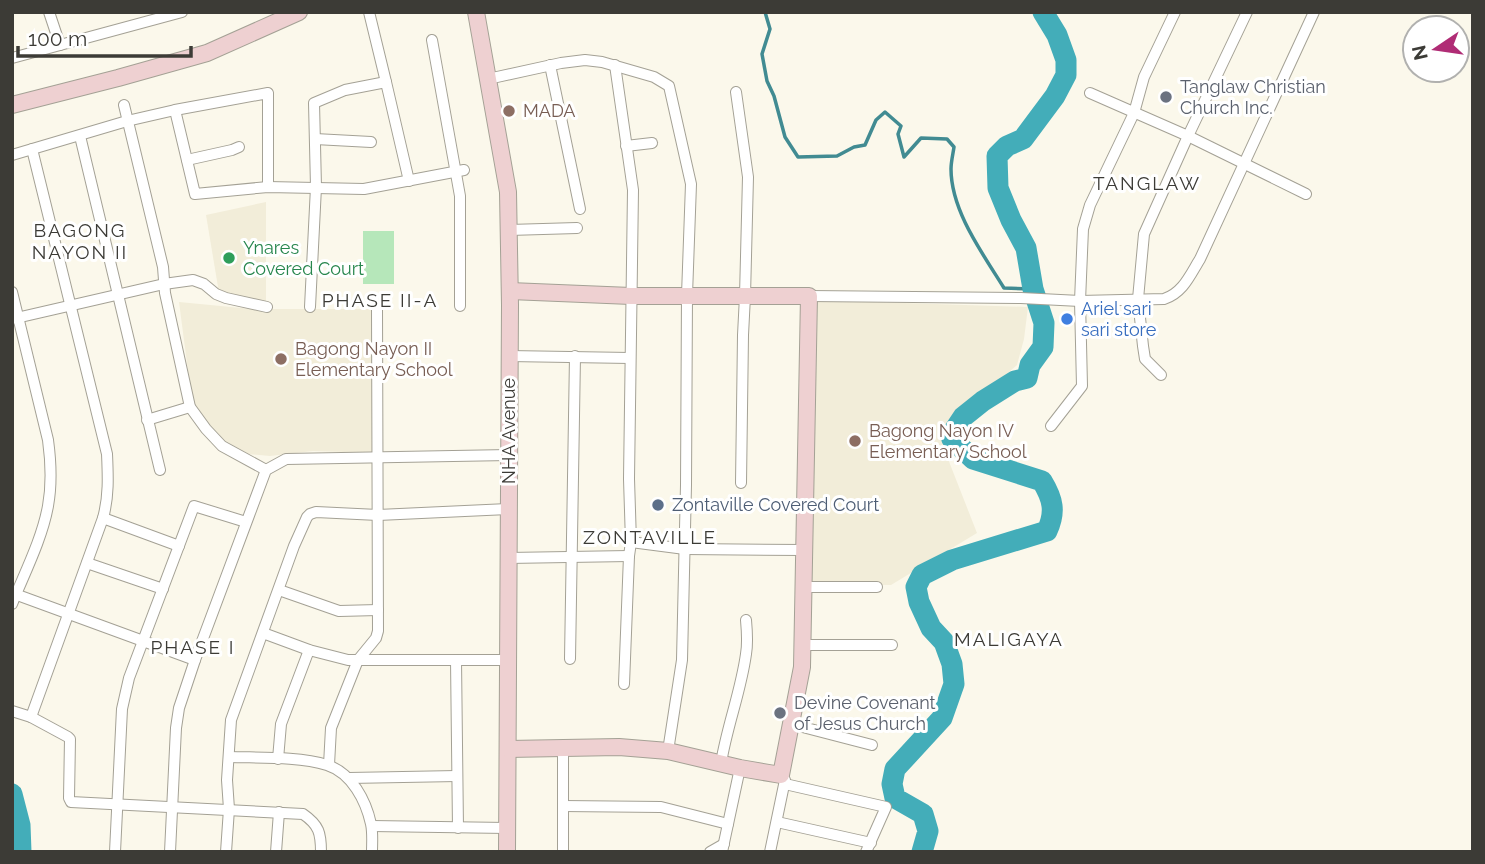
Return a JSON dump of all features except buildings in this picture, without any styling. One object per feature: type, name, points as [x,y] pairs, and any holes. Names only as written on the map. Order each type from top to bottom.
[{"type":"street","points":[[49,12],[60,45]]},
{"type":"street","points":[[12,58],[182,12]]},
{"type":"street","points":[[12,105],[207,53],[271,18],[299,12]]},
{"type":"street","points":[[369,12],[409,181]]},
{"type":"street","name":"NHA Avenue","points":[[476,12],[508,192],[510,291],[507,852]]},
{"type":"street","points":[[1051,426],[1082,386],[1080,301],[1083,229],[1090,205],[1134,113],[1144,77],[1175,12]]},
{"type":"street","points":[[1161,375],[1145,359],[1138,299],[1144,234],[1247,12]]},
{"type":"street","points":[[510,291],[631,296],[1021,298],[1080,301],[1164,299],[1180,292],[1200,259],[1314,12]]},
{"type":"street","points":[[432,40],[460,171],[460,306]]},
{"type":"street","points":[[488,79],[585,60],[615,65],[654,77],[669,86],[691,184],[682,660],[668,751]]},
{"type":"street","points":[[550,65],[580,209]]},
{"type":"street","points":[[615,65],[633,190],[629,479],[631,542],[624,684]]},
{"type":"street","points":[[310,307],[316,187],[314,103],[345,90],[386,82]]},
{"type":"street","points":[[736,92],[748,177],[741,483]]},
{"type":"street","points":[[12,155],[127,121],[268,93],[268,187]]},
{"type":"street","points":[[1090,93],[1188,136],[1306,194]]},
{"type":"street","points":[[124,105],[163,267],[164,284],[190,407],[222,446],[266,470]]},
{"type":"street","points":[[175,110],[195,194],[268,187],[364,189],[460,171]]},
{"type":"street","points":[[80,136],[160,470]]},
{"type":"street","points":[[315,139],[371,142]]},
{"type":"street","points":[[626,146],[652,143]]},
{"type":"street","points":[[187,160],[239,146]]},
{"type":"street","points":[[32,149],[107,454],[107,502],[103,518],[32,717]]},
{"type":"street","points":[[509,230],[577,228]]},
{"type":"street","points":[[15,318],[164,284],[193,280],[226,298],[267,307]]},
{"type":"street","points":[[12,292],[15,318],[48,440],[51,473],[48,507],[38,539],[13,597],[69,614],[194,660]]},
{"type":"street","points":[[770,852],[802,667],[808,296]]},
{"type":"street","points":[[329,765],[331,728],[358,660],[379,631],[377,307]]},
{"type":"street","points":[[509,356],[630,358]]},
{"type":"street","points":[[570,659],[575,356]]},
{"type":"street","points":[[147,420],[190,407]]},
{"type":"street","points":[[170,852],[179,708],[194,660],[266,470],[286,459],[509,455]]},
{"type":"street","points":[[115,852],[122,709],[129,678],[194,506],[246,522]]},
{"type":"street","points":[[226,852],[229,809],[227,780],[232,720],[294,545],[310,514],[320,512],[378,515],[508,509]]},
{"type":"street","points":[[103,518],[179,546]]},
{"type":"street","points":[[631,542],[685,549],[804,550]]},
{"type":"street","points":[[508,558],[629,556]]},
{"type":"street","points":[[87,564],[163,589]]},
{"type":"street","points":[[803,587],[877,587]]},
{"type":"street","points":[[279,590],[339,611],[378,610]]},
{"type":"street","points":[[721,763],[747,651],[746,620]]},
{"type":"street","points":[[263,633],[309,650],[348,660],[507,660]]},
{"type":"street","points":[[802,645],[892,645]]},
{"type":"street","points":[[278,759],[281,724],[309,650]]},
{"type":"street","points":[[456,660],[458,828]]},
{"type":"street","points":[[12,711],[32,717],[70,739],[71,802],[303,814],[315,822],[321,840],[321,852]]},
{"type":"street","points":[[791,724],[872,745]]},
{"type":"street","points":[[508,749],[619,747],[668,751],[886,807],[868,848],[777,822]]},
{"type":"street","points":[[563,748],[563,852]]},
{"type":"street","points":[[229,757],[329,765],[349,778],[363,800],[372,826],[372,852]]},
{"type":"street","points":[[710,852],[723,848],[740,768]]},
{"type":"street","points":[[349,778],[457,776]]},
{"type":"street","points":[[563,806],[661,807],[728,824]]},
{"type":"street","points":[[276,852],[279,812]]},
{"type":"street","points":[[372,826],[507,828]]},
{"type":"shaded area","points":[[266,202],[266,305],[219,293],[206,215]]},
{"type":"shaded area","points":[[813,300],[1028,307],[1017,365],[951,425],[948,459],[977,533],[891,585],[810,584]]},
{"type":"shaded area","name":"Bagong Nayon II Elementary School","points":[[179,302],[252,309],[375,309],[375,453],[313,451],[270,456],[236,453],[193,409]]},
{"type":"green space","name":"Ynares Covered Court","points":[[363,231],[394,231],[394,284],[363,284]]},
{"type":"waterway","points":[[765,12],[770,29],[762,54],[767,81],[785,137],[798,157],[837,156],[854,147],[865,145],[876,120],[885,112],[901,126],[898,134],[904,157],[921,138],[947,139],[954,147],[951,169],[956,201],[978,246],[1004,288],[1033,289]]},
{"type":"waterway","points":[[922,852],[928,831],[923,814],[895,798],[892,784],[895,769],[942,718],[954,684],[952,664],[944,642],[931,628],[919,602],[916,587],[922,575],[952,560],[1047,531],[1052,518],[1051,500],[1042,481],[973,459],[952,439],[963,417],[1015,381],[1027,378],[1030,365],[1043,347],[1044,323],[1033,289],[1026,248],[998,188],[997,156],[1007,146],[1023,139],[1055,96],[1066,75],[1066,60],[1057,35],[1043,12]]},
{"type":"waterway","points":[[12,794],[20,825],[21,852]]},
{"type":"place","name":"Tanglaw Christian Church Inc.","points":[[1166,97]]},
{"type":"place","name":"MADA","points":[[509,111]]},
{"type":"place","name":"Ynares Covered Court","points":[[229,258]]},
{"type":"place","name":"Ariel sari sari store","points":[[1067,319]]},
{"type":"place","name":"Bagong Nayon II Elementary School","points":[[281,359]]},
{"type":"place","name":"Bagong Nayon IV Elementary School","points":[[855,441]]},
{"type":"place","name":"Zontaville Covered Court","points":[[658,505]]},
{"type":"place","name":"Devine Covenant of Jesus Church","points":[[780,713]]},
{"type":"district","name":"TANGLAW","points":[[1147,183]]},
{"type":"district","name":"BAGONG NAYON II","points":[[80,241]]},
{"type":"district","name":"PHASE II-A","points":[[380,300]]},
{"type":"district","name":"ZONTAVILLE","points":[[650,537]]},
{"type":"district","name":"MALIGAYA","points":[[1009,639]]},
{"type":"district","name":"PHASE I","points":[[193,647]]}]
